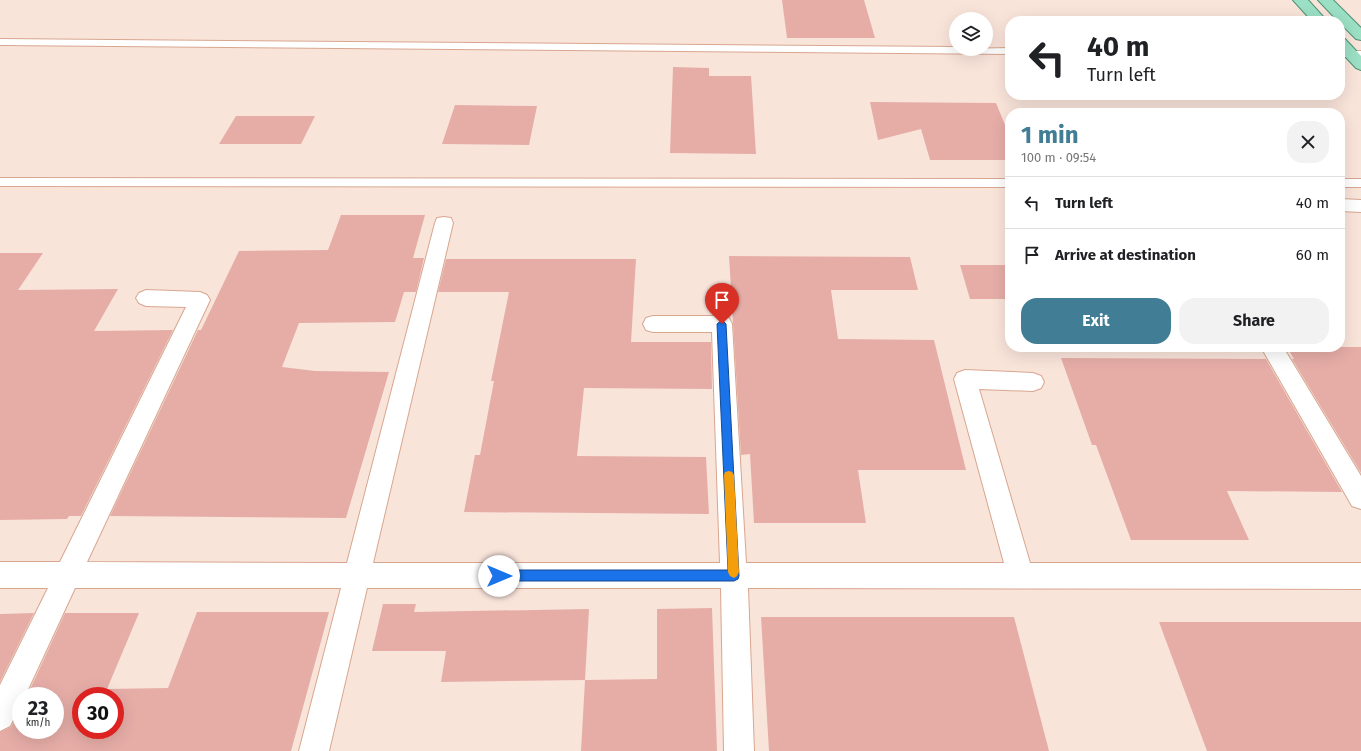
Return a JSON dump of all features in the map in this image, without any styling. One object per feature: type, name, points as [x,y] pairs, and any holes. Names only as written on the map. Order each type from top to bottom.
[{"type":"main road","points":[[1300,0],[1315,16]]},
{"type":"main road","points":[[1325,0],[1341,16]]},
{"type":"main road","points":[[1345,20],[1361,36]]},
{"type":"main road","points":[[1345,48],[1353,57]]},
{"type":"street","points":[[1345,205],[1361,206]]},
{"type":"street","points":[[314,751],[444,223]]},
{"type":"street","points":[[0,716],[200,300],[146,298]]},
{"type":"street","points":[[653,324],[722,324],[734,576],[739,751]]},
{"type":"street","points":[[1275,352],[1361,498]]},
{"type":"street","points":[[1020,575],[965,379],[1033,382]]},
{"type":"street","points":[[0,575],[1361,576]]},
{"type":"lane","points":[[0,42],[1005,51]]},
{"type":"lane","points":[[0,182],[1005,183]]},
{"type":"lane","points":[[1345,183],[1361,183]]},
{"type":"building","points":[[782,0],[864,0],[875,38],[787,38]]},
{"type":"building","points":[[673,67],[709,68],[709,76],[751,76],[756,154],[670,153]]},
{"type":"building","points":[[870,102],[996,103],[1005,125],[1005,160],[930,160],[921,129],[878,140]]},
{"type":"building","points":[[455,105],[537,106],[529,145],[442,144]]},
{"type":"building","points":[[236,116],[315,116],[301,144],[219,144]]},
{"type":"building","points":[[341,215],[425,215],[413,258],[424,258],[416,292],[404,292],[395,322],[299,323],[282,367],[315,371],[389,372],[346,518],[110,516],[198,330],[201,330],[239,251],[328,250]]},
{"type":"building","points":[[0,253],[43,253],[18,290],[118,289],[94,331],[173,330],[81,516],[69,516],[67,519],[0,520]]},
{"type":"building","points":[[729,256],[910,257],[918,290],[831,290],[838,339],[934,340],[966,470],[858,470],[866,523],[754,523],[750,454],[741,455]]},
{"type":"building","points":[[446,259],[636,259],[631,342],[711,342],[712,389],[584,388],[577,456],[706,457],[709,514],[464,512],[475,455],[480,455],[494,381],[491,381],[509,292],[438,292]]},
{"type":"building","points":[[960,265],[1005,265],[1005,299],[970,299]]},
{"type":"building","points":[[1345,347],[1361,347],[1361,473],[1292,359],[1294,359],[1290,352],[1345,352]]},
{"type":"building","points":[[1061,358],[1266,359],[1342,492],[1227,491],[1249,540],[1131,540],[1096,445],[1092,445]]},
{"type":"building","points":[[383,604],[416,604],[414,612],[589,609],[585,680],[441,682],[446,651],[372,651]]},
{"type":"building","points":[[712,608],[717,751],[581,751],[585,680],[657,679],[657,609]]},
{"type":"building","points":[[197,612],[329,612],[291,751],[0,751],[0,732],[11,727],[12,725],[12,739],[64,739],[64,687],[31,687],[65,613],[139,613],[108,687],[72,687],[72,739],[124,739],[124,689],[168,688]]},
{"type":"building","points":[[34,613],[0,682],[0,614]]},
{"type":"building","points":[[761,617],[1014,617],[1049,751],[769,751]]},
{"type":"building","points":[[1159,622],[1361,622],[1361,751],[1207,751]]},
{"type":"slow traffic","points":[[729,475],[734,572]]},
{"type":"route","points":[[499,576],[734,576],[722,324]]}]
